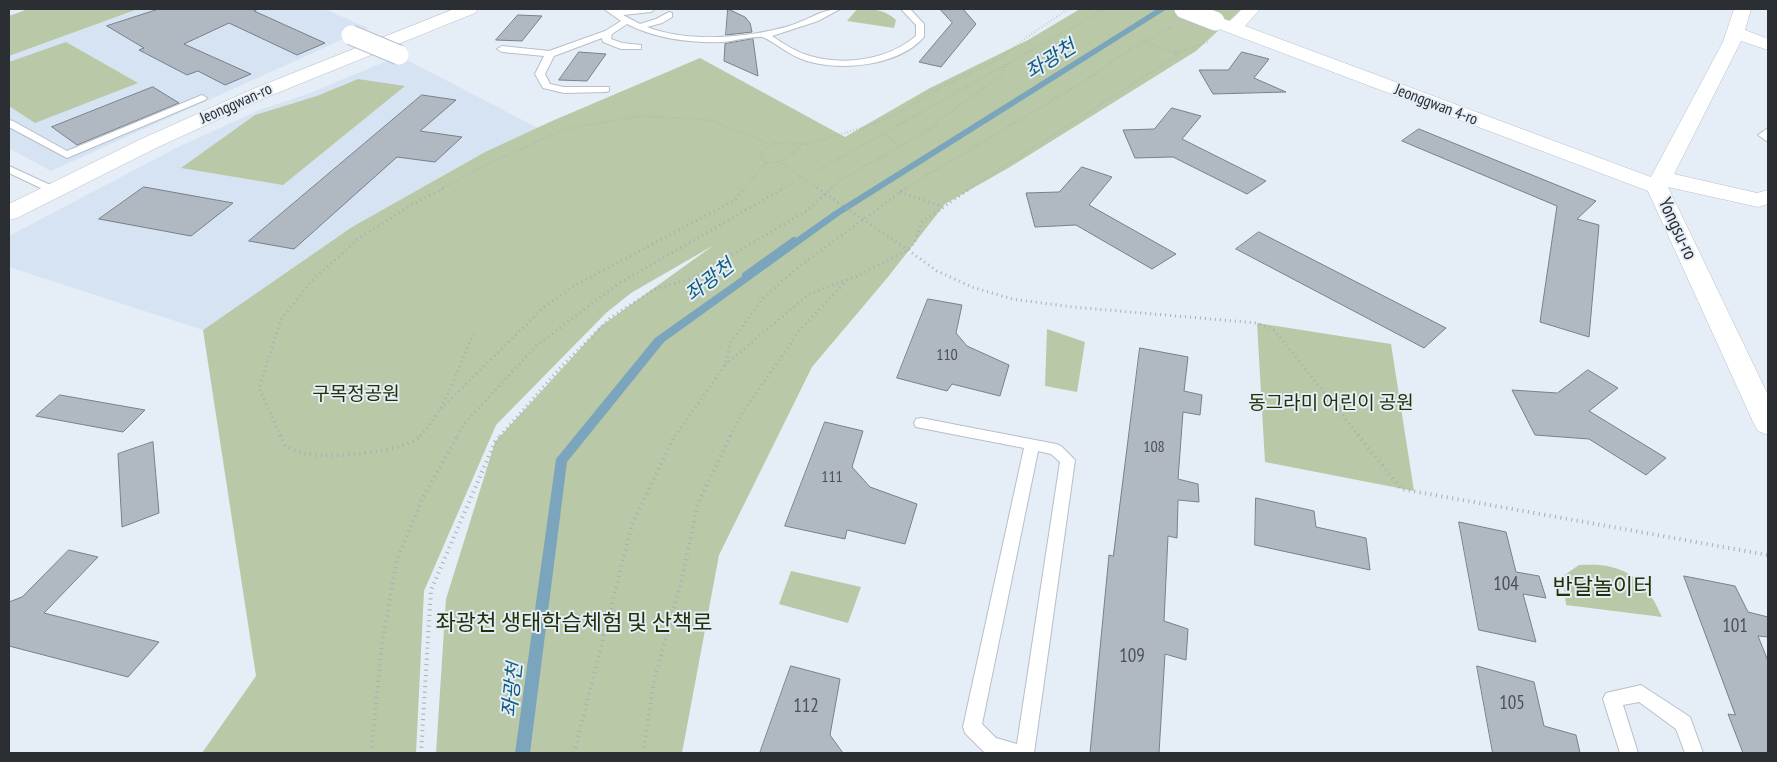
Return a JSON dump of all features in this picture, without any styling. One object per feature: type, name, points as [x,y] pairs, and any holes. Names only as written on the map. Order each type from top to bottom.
[{"type":"street","name":"Jeonggwan-ro","points":[[9,213],[53,190],[232,105],[366,49],[470,9]]},
{"type":"street","points":[[1224,25],[1251,9]]},
{"type":"street","name":"Yongsu-ro","points":[[1743,9],[1732,42],[1660,183],[1768,424]]},
{"type":"street","name":"Jeonggwan 4-ro","points":[[1182,17],[1224,25],[1660,183],[1765,201]]},
{"type":"street","points":[[1735,32],[1768,45]]},
{"type":"street","points":[[351,35],[400,55]]},
{"type":"lane","points":[[611,10],[626,12],[651,9]]},
{"type":"lane","points":[[611,10],[651,32],[701,40],[766,35],[817,20],[836,9]]},
{"type":"lane","points":[[766,35],[778,44],[806,58],[833,62],[877,60],[904,50],[920,38],[920,24],[905,9]]},
{"type":"lane","points":[[641,26],[659,21],[668,15]]},
{"type":"lane","points":[[502,49],[550,54],[608,34],[628,20]]},
{"type":"lane","points":[[608,34],[606,40],[621,46],[638,47]]},
{"type":"lane","points":[[550,54],[540,74],[546,86],[564,90],[606,88]]},
{"type":"lane","points":[[9,123],[67,155],[202,98]]},
{"type":"lane","points":[[1768,131],[1762,135],[1768,139]]},
{"type":"lane","points":[[9,169],[53,190]]},
{"type":"lane","points":[[921,423],[1056,450],[1068,460],[1025,753]]},
{"type":"lane","points":[[1015,753],[990,746],[972,727],[1032,444]]},
{"type":"lane","points":[[1629,753],[1612,699],[1641,694],[1683,723],[1694,753]]},
{"type":"path","points":[[766,163],[761,158],[763,148],[769,144],[790,142],[801,146],[833,138],[874,124],[1004,56],[1024,39],[1068,9]]},
{"type":"path","points":[[814,173],[1105,9]]},
{"type":"path","points":[[725,365],[731,342],[763,298],[800,266],[899,192],[1080,84],[1182,17]]},
{"type":"path","points":[[1144,42],[1176,53],[1207,43],[1224,25]]},
{"type":"path","points":[[574,753],[632,524],[677,432],[725,365],[809,294],[847,279],[908,250],[915,242],[922,222],[942,206],[1176,56],[1176,53]]},
{"type":"path","points":[[421,753],[430,590],[495,442],[560,368],[610,318],[653,290],[693,278],[808,210],[839,182],[937,125],[936,122],[1002,75],[1006,64]]},
{"type":"path","points":[[474,334],[431,425],[419,438],[394,448],[356,455],[307,454],[285,446],[260,388],[281,319],[310,283],[358,239],[411,205],[488,164],[565,129],[641,116],[710,120],[769,144]]},
{"type":"path","points":[[883,134],[900,145]]},
{"type":"path","points":[[439,411],[543,308],[574,286],[732,201],[741,194],[752,175],[766,163],[788,160],[794,156],[801,146]]},
{"type":"path","points":[[780,162],[937,270],[972,288],[1012,299],[1074,307],[1257,323],[1274,330],[1401,488],[1768,555]]},
{"type":"path","points":[[371,753],[382,643],[397,560],[423,496],[464,424],[536,346],[618,284],[794,182]]},
{"type":"path","points":[[899,192],[942,206]]},
{"type":"path","points":[[643,753],[654,681],[682,578],[698,503],[741,415],[799,331],[847,279]]},
{"type":"shaded area","points":[[138,9],[324,9],[368,28],[51,171],[9,148],[9,56]]},
{"type":"shaded area","points":[[399,56],[538,128],[485,152],[352,227],[203,330],[9,267],[9,236],[180,146],[262,109],[305,95]]},
{"type":"green space","points":[[28,9],[138,9],[9,56],[9,16]]},
{"type":"green space","points":[[857,9],[873,10],[887,14],[896,20],[894,28],[847,21]]},
{"type":"green space","points":[[1080,9],[1242,9],[1196,51],[1010,167],[945,204],[888,277],[812,367],[719,555],[682,753],[436,753],[446,599],[495,442],[601,326],[714,245],[631,293],[606,313],[496,425],[424,591],[416,753],[202,753],[256,676],[203,330],[352,227],[485,152],[552,121],[700,58],[845,137],[930,88],[1028,40]]},
{"type":"green space","points":[[66,42],[138,83],[35,123],[9,106],[9,62]]},
{"type":"green space","points":[[358,79],[405,86],[283,185],[181,168],[255,115],[317,96]]},
{"type":"green space","name":"동그라미 어린이 공원","points":[[1257,323],[1391,344],[1414,491],[1265,462]]},
{"type":"green space","points":[[1047,329],[1085,342],[1077,392],[1045,386]]},
{"type":"green space","name":"반달놀이터","points":[[1579,565],[1607,566],[1629,574],[1649,593],[1662,617],[1566,605],[1563,576]]},
{"type":"green space","points":[[791,571],[861,587],[848,623],[779,604]]},
{"type":"water","name":"좌광천","points":[[1157,9],[1167,9],[840,215],[664,342],[567,462],[530,753],[515,753],[556,459],[655,338],[833,212]]},
{"type":"building","points":[[159,9],[258,9],[254,11],[325,43],[297,55],[229,23],[184,44],[251,74],[225,85],[198,71],[187,75],[139,50],[144,48],[107,26]]},
{"type":"building","points":[[728,9],[745,17],[750,23],[752,32],[726,35]]},
{"type":"building","points":[[940,9],[963,9],[976,24],[941,67],[919,62],[952,23]]},
{"type":"building","points":[[518,15],[542,16],[522,41],[496,40]]},
{"type":"building","points":[[753,39],[758,76],[724,61],[725,44]]},
{"type":"building","points":[[579,52],[606,54],[587,81],[559,80]]},
{"type":"building","points":[[1242,52],[1269,59],[1254,78],[1286,92],[1213,94],[1199,70],[1228,70]]},
{"type":"building","points":[[153,87],[179,103],[77,145],[52,127]]},
{"type":"building","points":[[422,95],[456,100],[420,131],[462,137],[435,162],[397,157],[294,249],[249,241]]},
{"type":"building","points":[[1172,108],[1201,116],[1182,139],[1266,181],[1247,194],[1173,157],[1135,158],[1123,130],[1154,129]]},
{"type":"building","points":[[1419,129],[1596,201],[1577,219],[1599,225],[1589,337],[1540,322],[1557,206],[1402,141]]},
{"type":"building","points":[[1082,167],[1112,177],[1089,205],[1176,254],[1152,269],[1076,225],[1035,227],[1026,193],[1059,192]]},
{"type":"building","points":[[144,187],[233,203],[191,236],[99,219]]},
{"type":"building","points":[[1259,232],[1446,328],[1424,348],[1236,249]]},
{"type":"building","points":[[928,299],[962,305],[956,333],[967,346],[1009,365],[1000,396],[952,384],[947,391],[897,378]]},
{"type":"building","points":[[1140,348],[1188,357],[1184,391],[1202,395],[1200,415],[1183,412],[1178,479],[1198,484],[1199,502],[1178,500],[1177,538],[1168,536],[1164,621],[1188,629],[1186,660],[1165,654],[1159,753],[1090,753],[1109,555],[1113,556]]},
{"type":"building","points":[[1588,370],[1618,388],[1589,411],[1666,458],[1646,475],[1589,439],[1535,435],[1512,390],[1557,393]]},
{"type":"building","points":[[60,395],[145,410],[123,432],[36,416]]},
{"type":"building","points":[[825,422],[863,431],[852,467],[870,487],[917,504],[905,544],[847,530],[845,539],[785,526]]},
{"type":"building","points":[[153,442],[159,513],[122,527],[118,454]]},
{"type":"building","points":[[1256,498],[1314,511],[1316,527],[1366,538],[1370,570],[1255,545]]},
{"type":"building","points":[[1459,522],[1506,532],[1516,572],[1539,576],[1546,598],[1523,594],[1536,642],[1479,630]]},
{"type":"building","points":[[69,550],[98,557],[44,613],[159,642],[128,677],[9,646],[9,602],[22,597]]},
{"type":"building","points":[[1684,576],[1735,586],[1748,612],[1768,617],[1768,637],[1758,636],[1768,661],[1768,753],[1743,753],[1728,714],[1735,715]]},
{"type":"building","points":[[791,666],[840,679],[830,735],[843,753],[760,753]]},
{"type":"building","points":[[1477,666],[1534,682],[1544,726],[1576,735],[1580,753],[1493,753]]},
{"type":"waterway","name":"좌광천","points":[[745,275],[794,240]]},
{"type":"park label","name":"구목정공원","points":[[356,395]]},
{"type":"park label","name":"좌광천 생태학습체험 및 산책로","points":[[574,624]]}]
